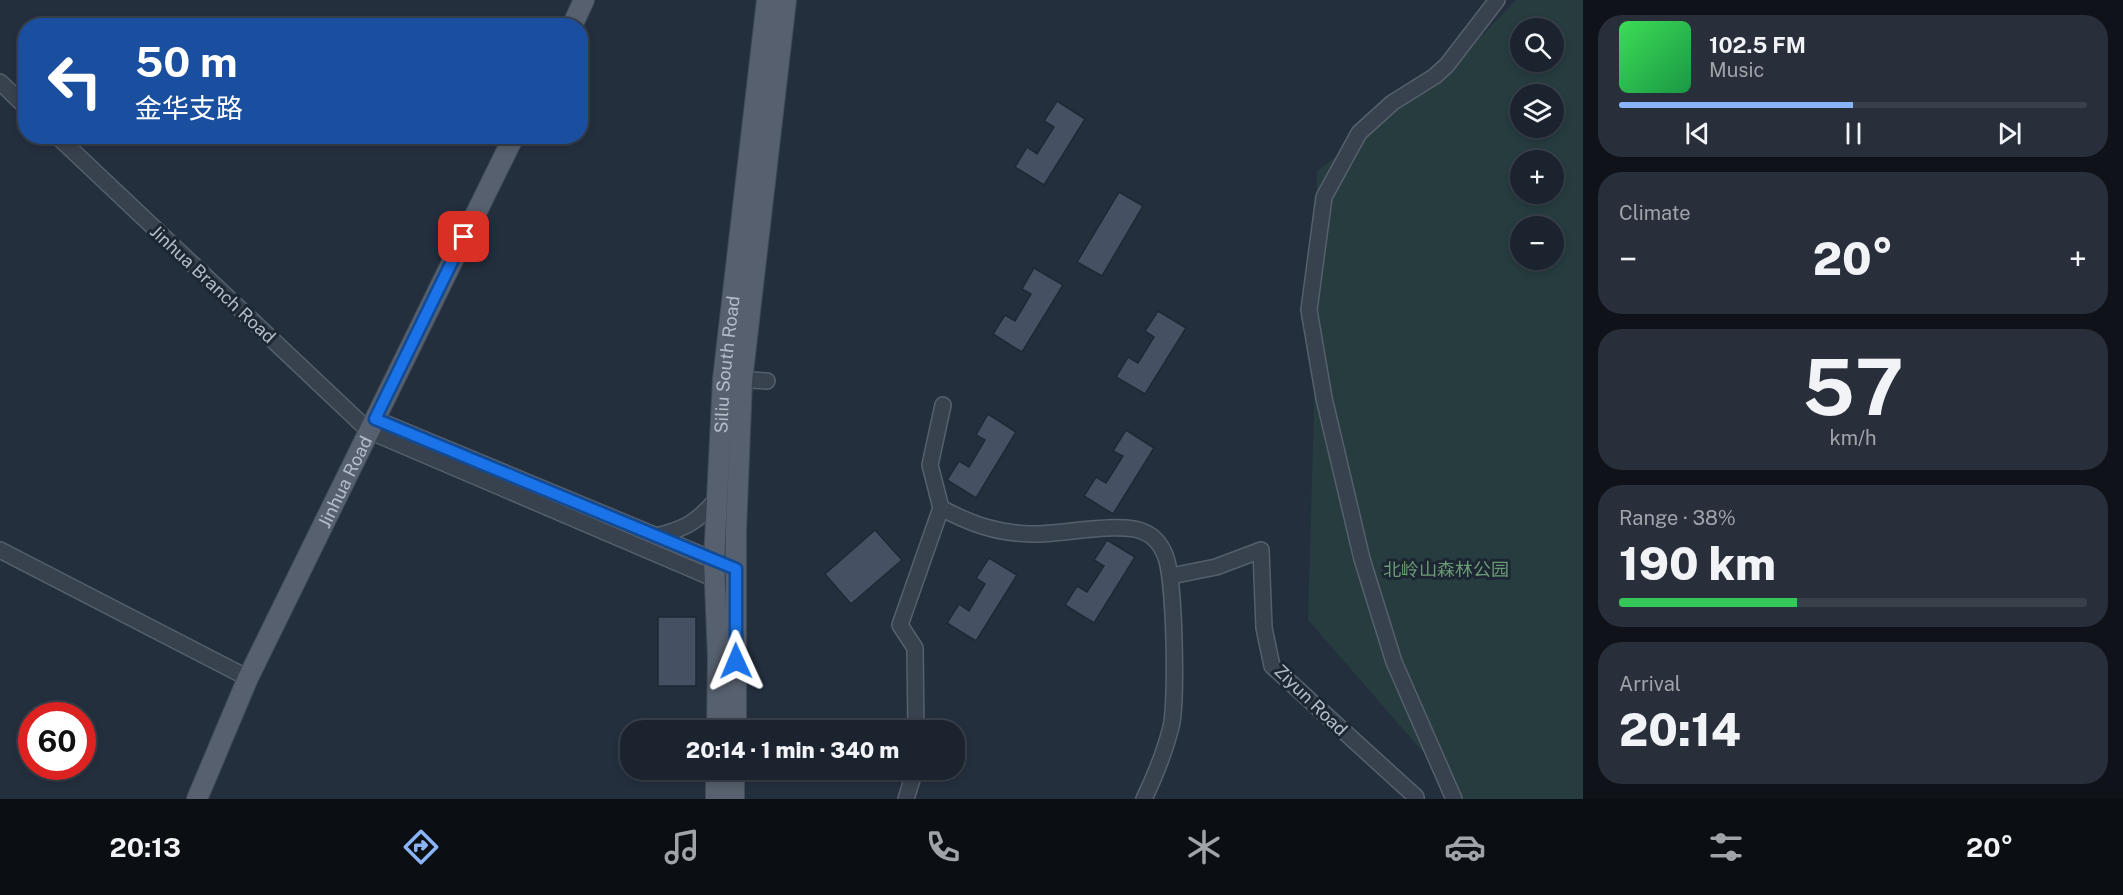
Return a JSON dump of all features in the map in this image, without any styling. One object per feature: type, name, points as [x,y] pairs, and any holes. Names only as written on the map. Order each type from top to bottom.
[{"type":"main road","points":[[576,18],[584,0]]},
{"type":"main road","name":"Siliu South Road","points":[[735,720],[737,475],[732,380],[767,0]]},
{"type":"main road","name":"Siliu South Road","points":[[717,720],[718,657],[714,570],[716,500],[786,0]]},
{"type":"main road","name":"Jinhua Road","points":[[196,799],[248,678],[510,144]]},
{"type":"main road","points":[[716,780],[716,799]]},
{"type":"main road","points":[[734,780],[734,799]]},
{"type":"street","points":[[1454,799],[1394,662],[1362,559],[1324,398],[1309,310],[1324,197],[1359,133],[1392,103],[1435,76],[1448,65],[1497,0]]},
{"type":"street","points":[[0,82],[18,99]]},
{"type":"street","name":"Jinhua Branch Road","points":[[66,144],[372,425]]},
{"type":"street","points":[[732,380],[767,381]]},
{"type":"street","points":[[916,720],[915,648],[900,625],[941,508],[930,465],[943,405]]},
{"type":"street","points":[[372,425],[656,536],[714,570]]},
{"type":"street","points":[[372,425],[736,578]]},
{"type":"street","points":[[656,536],[687,527],[704,514],[716,500]]},
{"type":"street","points":[[941,508],[969,523],[1003,532],[1032,534],[1128,527],[1144,531],[1156,540],[1165,555],[1171,576],[1174,688],[1172,725],[1154,778],[1144,799]]},
{"type":"street","points":[[0,550],[248,678]]},
{"type":"street","name":"Ziyun Road","points":[[1171,576],[1216,567],[1261,550],[1264,628],[1272,666],[1416,799]]},
{"type":"street","points":[[906,799],[912,780]]},
{"type":"green space","name":"北岭山森林公园","points":[[1516,0],[1583,0],[1583,799],[1464,799],[1308,620],[1317,171],[1446,73]]},
{"type":"building","points":[[1057,101],[1085,119],[1044,185],[1015,167],[1027,147],[1037,154],[1054,127],[1044,121]]},
{"type":"building","points":[[1119,192],[1143,206],[1102,276],[1077,262]]},
{"type":"building","points":[[1034,268],[1063,285],[1022,352],[993,334],[1005,315],[1015,321],[1031,294],[1022,289]]},
{"type":"building","points":[[1158,311],[1186,328],[1145,394],[1116,377],[1128,357],[1138,363],[1154,337],[1145,331]]},
{"type":"building","points":[[988,414],[1016,432],[976,498],[947,480],[959,461],[969,467],[985,440],[976,435]]},
{"type":"building","points":[[1126,430],[1154,448],[1113,514],[1084,496],[1096,477],[1106,483],[1123,456],[1113,451]]},
{"type":"building","points":[[875,530],[902,560],[851,604],[825,574]]},
{"type":"building","points":[[1107,540],[1135,557],[1094,623],[1065,605],[1077,586],[1087,592],[1104,566],[1094,560]]},
{"type":"building","points":[[989,558],[1017,575],[976,641],[947,623],[959,604],[969,611],[985,584],[976,578]]},
{"type":"building","points":[[658,617],[696,617],[696,686],[658,686]]},
{"type":"route","points":[[464,237],[375,419],[736,569],[736,661]]}]
